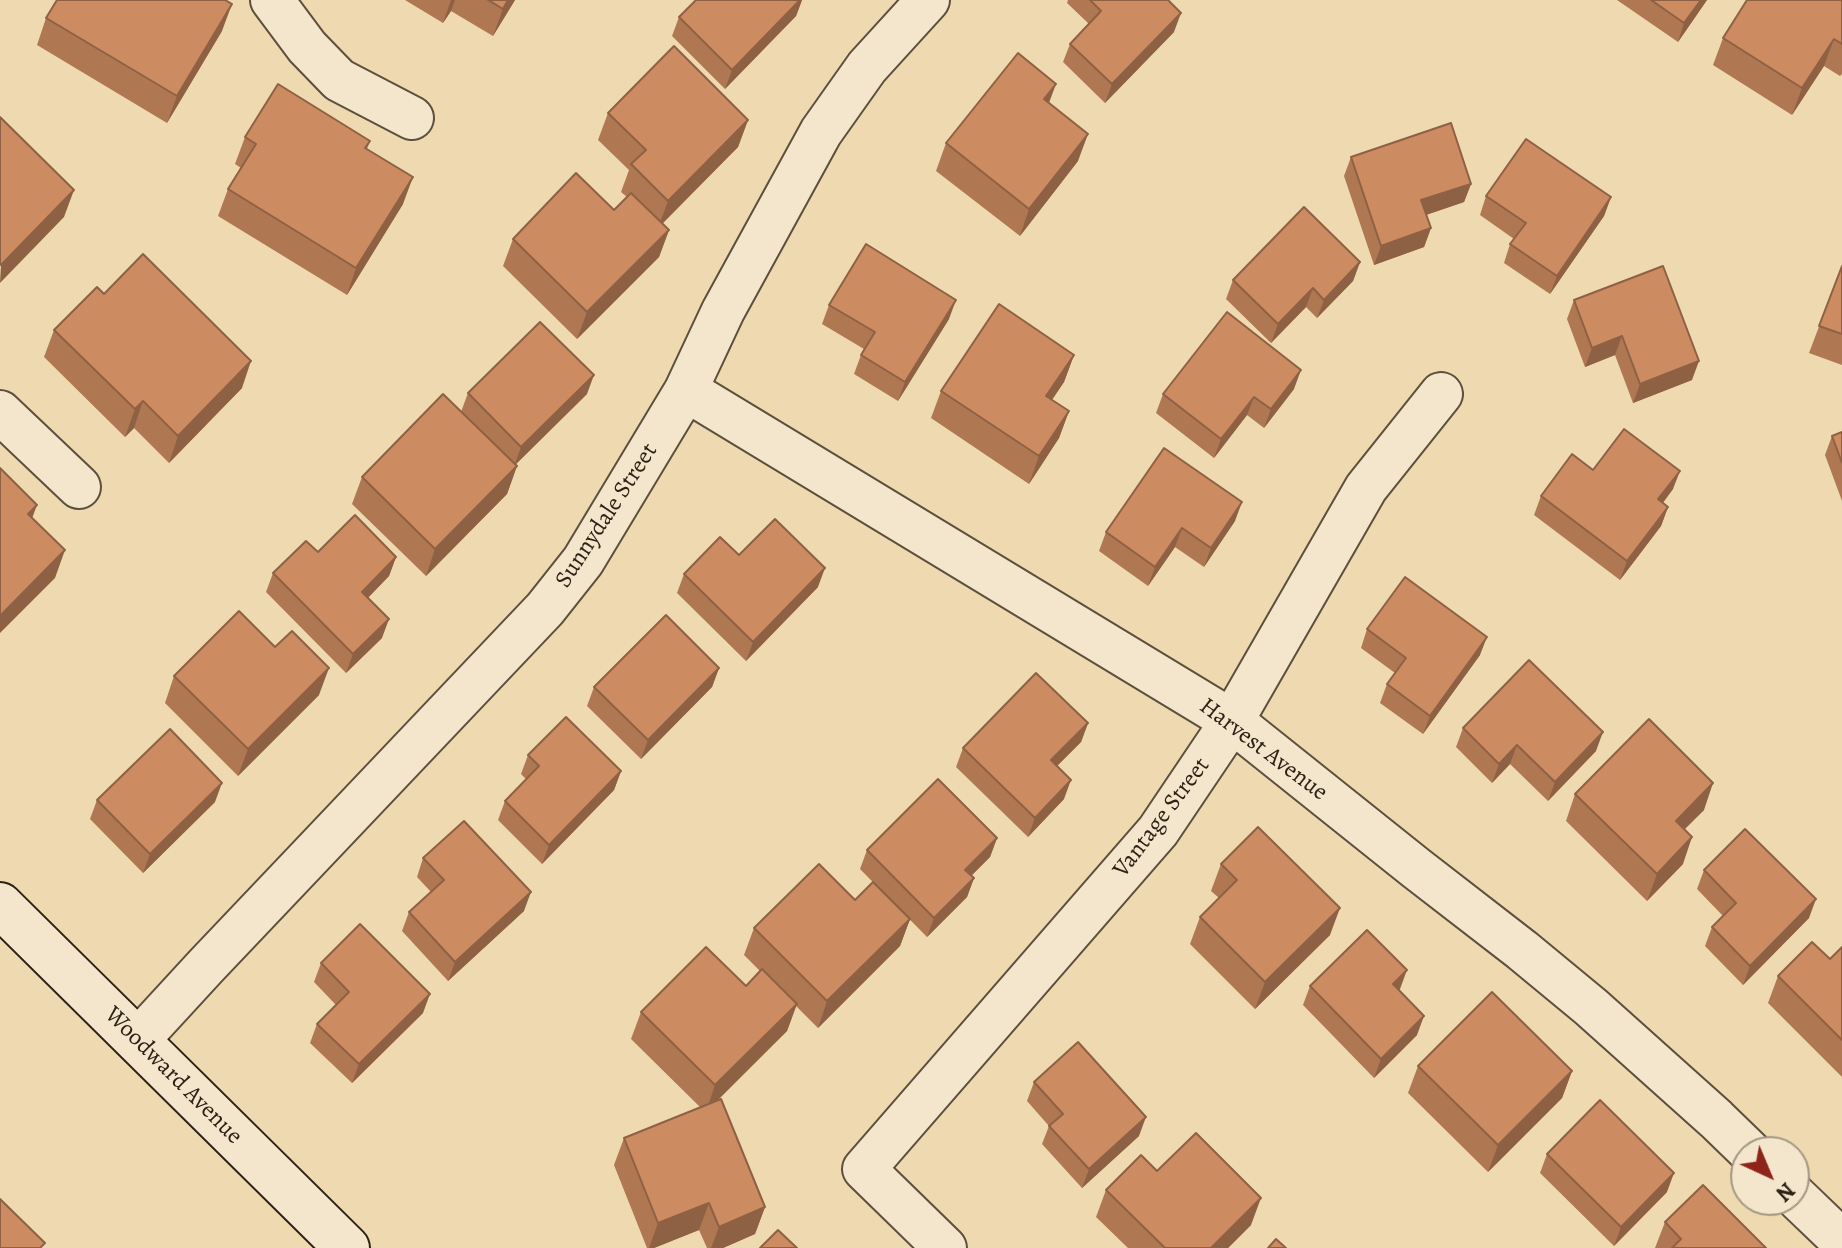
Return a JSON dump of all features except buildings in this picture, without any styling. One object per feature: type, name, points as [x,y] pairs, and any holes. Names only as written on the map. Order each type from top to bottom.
[{"type":"main road","name":"Woodward Avenue","points":[[0,905],[347,1248]]},
{"type":"street","points":[[272,0],[307,47],[339,80],[412,118]]},
{"type":"street","name":"Sunnydale Street","points":[[137,1041],[545,609],[583,561],[686,390],[723,311],[821,132],[867,67],[928,0]]},
{"type":"street","name":"Harvest Avenue","points":[[686,390],[1232,721],[1556,979],[1734,1136]]},
{"type":"street","name":"Vantage Street","points":[[945,1248],[864,1169],[1158,831],[1232,721],[1366,488],[1441,394]]},
{"type":"street","points":[[0,412],[79,487]]},
{"type":"street","points":[[1810,1210],[1842,1241]]}]
